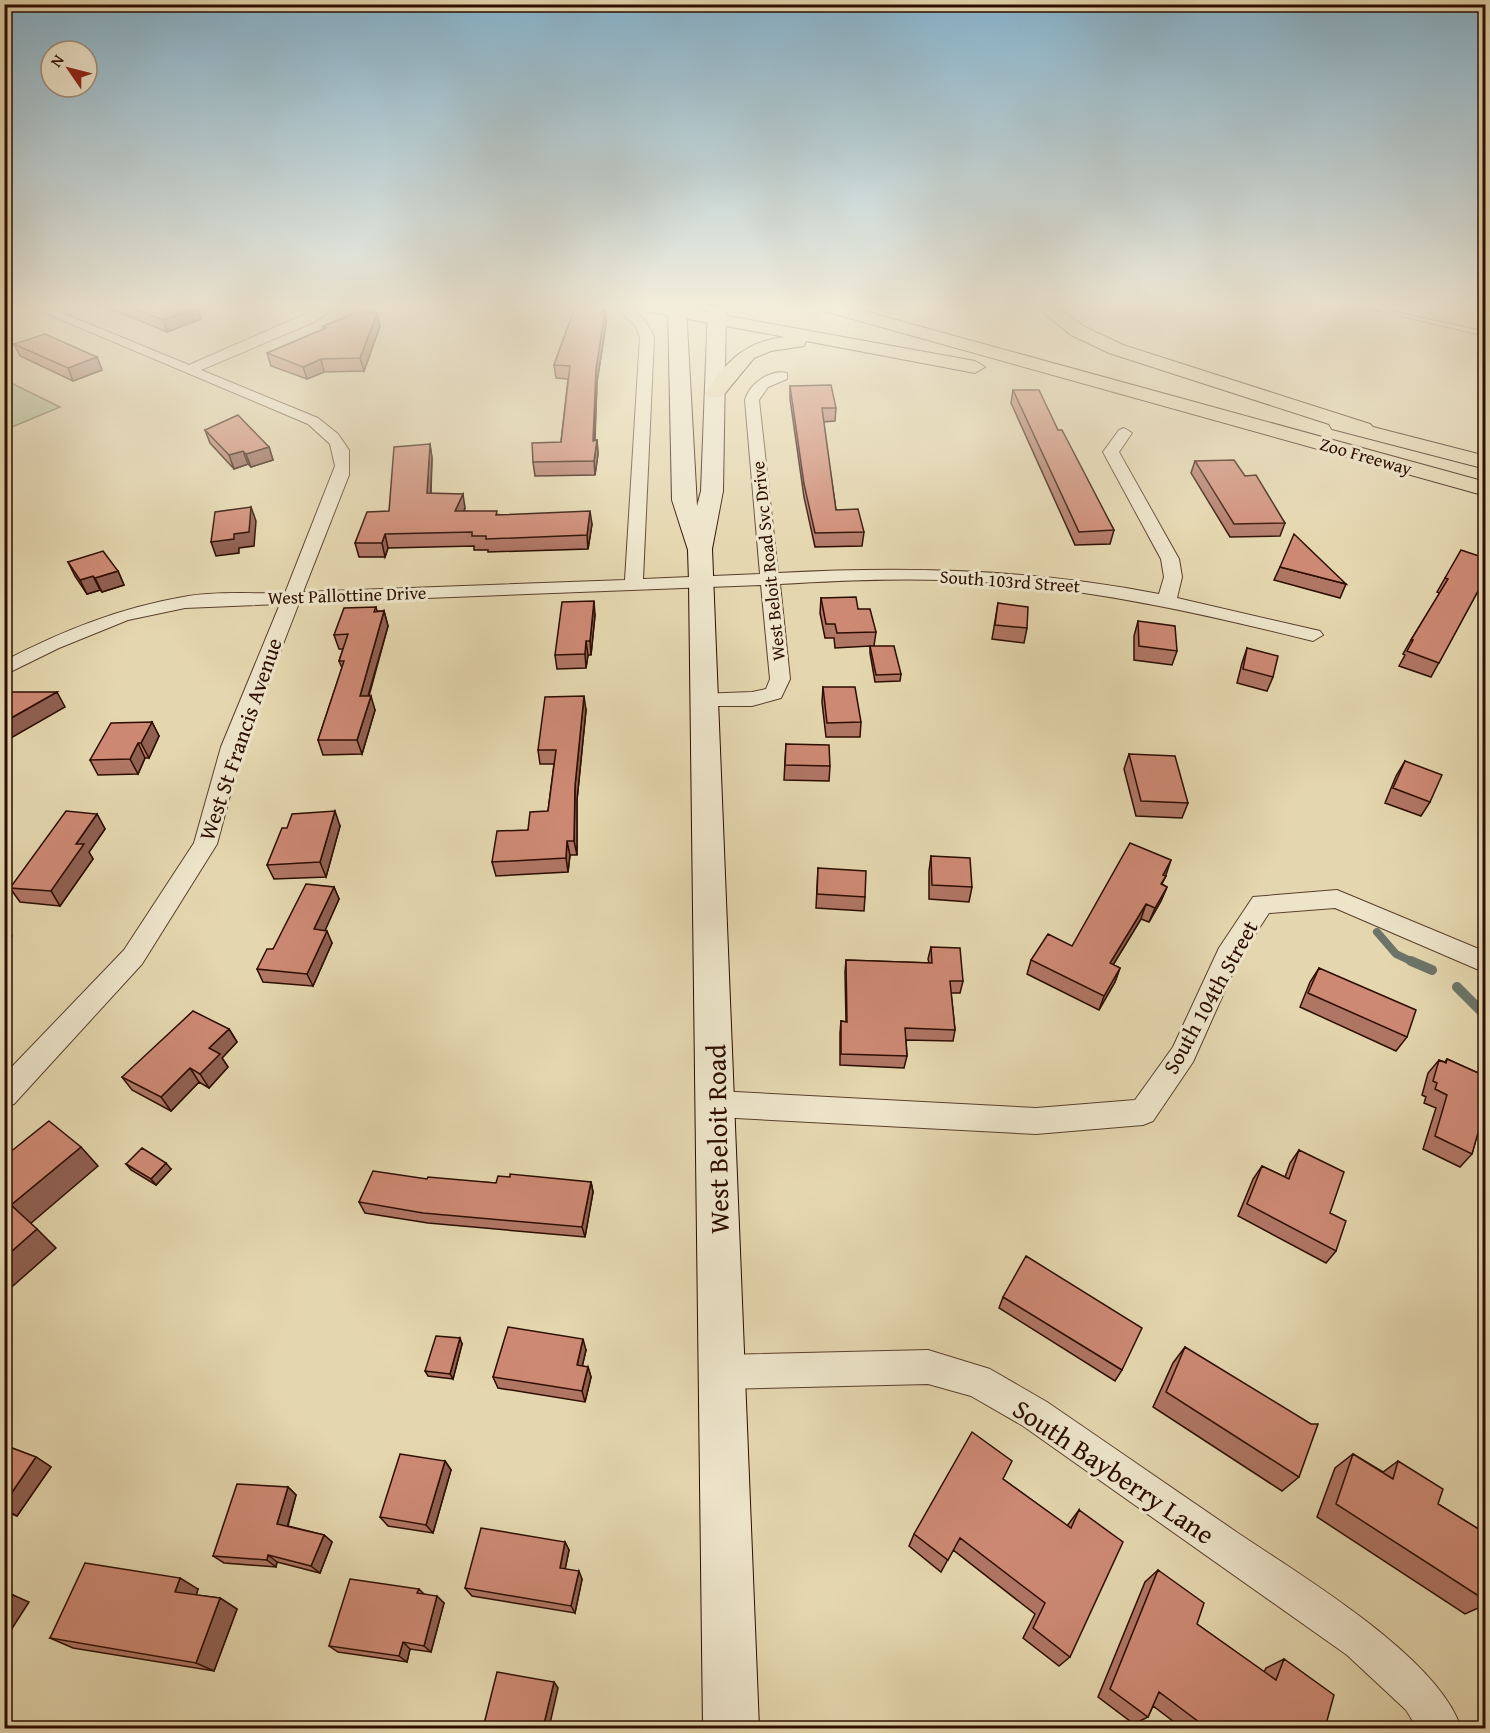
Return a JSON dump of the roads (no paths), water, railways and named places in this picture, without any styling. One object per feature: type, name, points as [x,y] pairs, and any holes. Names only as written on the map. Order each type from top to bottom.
[{"type":"highway","points":[[715,393],[719,388]]},
{"type":"highway","points":[[1074,388],[1285,433]]},
{"type":"highway","name":"Zoo Freeway","points":[[1122,388],[1485,489]]},
{"type":"highway","name":"Zoo Freeway","points":[[1203,388],[1485,463]]},
{"type":"highway","points":[[1238,388],[1430,449]]},
{"type":"main road","name":"West Beloit Road","points":[[680,388],[684,500],[701,566]]},
{"type":"main road","name":"West Beloit Road","points":[[715,388],[712,491],[701,566],[717,1104],[731,1728]]},
{"type":"street","name":"West St Francis Avenue","points":[[4,1095],[133,957],[205,844],[232,747],[343,470],[342,449],[333,436],[314,421],[236,388]]},
{"type":"street","points":[[634,584],[644,388]]},
{"type":"street","name":"West Beloit Road Svc Drive","points":[[706,699],[752,699],[774,693],[780,679],[752,400],[753,393],[758,388]]},
{"type":"street","points":[[1124,433],[1111,452],[1170,560],[1173,577],[1167,599]]},
{"type":"street","name":"West Pallottine Drive","points":[[4,669],[52,644],[122,616],[184,602],[634,584],[701,566]]},
{"type":"street","name":"South 103rd Street","points":[[701,566],[770,578],[990,576],[1084,585],[1167,599],[1313,635]]},
{"type":"street","name":"South 104th Street","points":[[717,1104],[1036,1121],[1143,1112],[1183,1054],[1228,955],[1262,904],[1337,899],[1485,963]]},
{"type":"street","name":"South Bayberry Lane","points":[[723,1372],[928,1367],[978,1381],[1035,1414],[1361,1641],[1420,1696],[1441,1728]]},
{"type":"waterway","points":[[1377,932],[1396,954],[1415,963]]},
{"type":"waterway","points":[[1411,961],[1432,970]]},
{"type":"waterway","points":[[1457,987],[1486,1016]]}]
